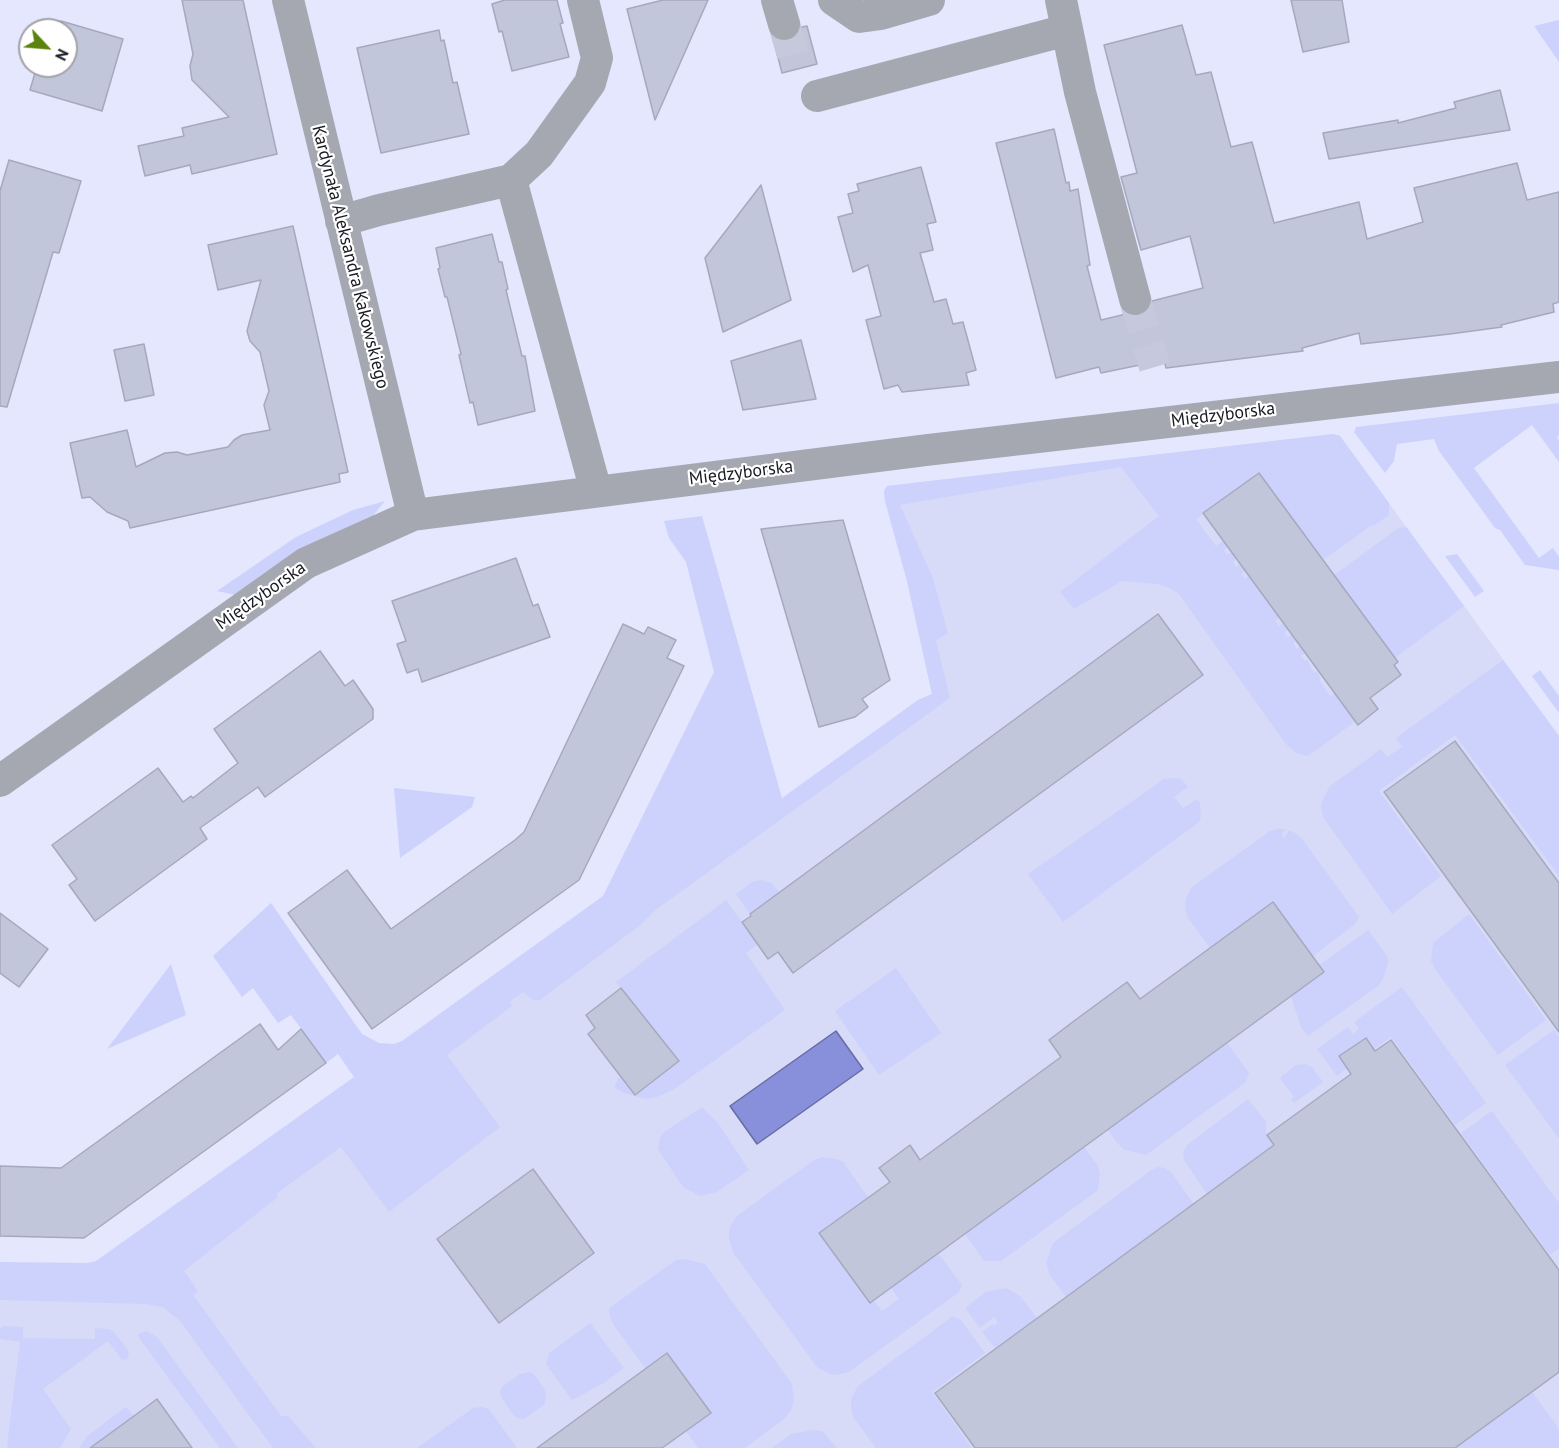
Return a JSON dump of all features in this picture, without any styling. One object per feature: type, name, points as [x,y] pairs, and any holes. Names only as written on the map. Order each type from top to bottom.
[{"type":"street","name":"Kardynała Aleksandra Kakowskiego","points":[[288,0],[413,515]]},
{"type":"street","points":[[341,221],[511,180],[539,154],[590,83],[597,58],[583,0]]},
{"type":"street","points":[[834,0],[859,17],[881,14],[929,0]]},
{"type":"street","points":[[1061,0],[1080,92],[1136,299]]},
{"type":"street","points":[[817,96],[1067,30]]},
{"type":"street","points":[[511,180],[596,491]]},
{"type":"street","name":"Międzyborska","points":[[0,781],[306,563],[413,515],[1326,403],[1559,377]]},
{"type":"shaded area","points":[[1559,20],[1559,62],[1534,26]]},
{"type":"shaded area","points":[[1559,403],[1559,435],[1557,437],[1559,462],[1532,425],[1474,468],[1539,558],[1553,548],[1559,557],[1559,570],[1525,565],[1439,451],[1434,439],[1397,444],[1394,461],[1385,473],[1354,432],[1356,427]]},
{"type":"shaded area","points":[[1333,434],[1340,436],[1559,736],[1559,1448],[0,1448],[0,1295],[116,1297],[206,1219],[918,700],[932,694],[907,581],[885,501],[884,491],[887,486]]},
{"type":"shaded area","points":[[1333,434],[1340,436],[1389,503],[1389,515],[1323,560],[1259,473],[1196,519],[1216,546],[1223,541],[1227,547],[1224,550],[1227,555],[1231,552],[1236,559],[1233,562],[1236,567],[1240,564],[1245,571],[1241,574],[1245,579],[1249,576],[1279,618],[1275,621],[1279,626],[1283,623],[1288,629],[1284,633],[1288,637],[1292,635],[1296,641],[1293,644],[1305,653],[1301,656],[1305,661],[1307,659],[1314,673],[1316,671],[1330,696],[1335,694],[1356,721],[1308,756],[1296,753],[1286,744],[1179,594],[1173,590],[1158,584],[1122,581],[1074,609],[1060,592],[1159,516],[1121,467],[900,505],[933,578],[948,634],[936,640],[950,698],[658,908],[639,926],[540,1000],[533,1000],[523,992],[510,1001],[512,1006],[447,1055],[500,1127],[389,1212],[341,1147],[276,1194],[278,1197],[184,1271],[198,1291],[193,1295],[281,1416],[288,1416],[316,1448],[273,1448],[180,1321],[163,1307],[146,1304],[0,1300],[0,1262],[87,1263],[96,1261],[354,1077],[338,1054],[326,1063],[291,1015],[278,1023],[253,988],[242,997],[213,956],[271,903],[362,1034],[379,1043],[394,1044],[402,1041],[603,896],[714,672],[686,562],[669,538],[664,521],[702,516],[782,798],[918,700],[932,694],[907,581],[885,501],[884,491],[887,486]]},
{"type":"shaded area","points":[[385,501],[372,517],[317,542],[236,595],[217,591],[296,537],[353,510]]},
{"type":"shaded area","points":[[1400,527],[1407,528],[1464,606],[1395,658],[1334,575]]},
{"type":"shaded area","points":[[1457,554],[1484,591],[1475,597],[1445,556]]},
{"type":"shaded area","points":[[1503,660],[1559,736],[1559,876],[1455,735],[1379,791],[1441,876],[1392,914],[1323,817],[1321,804],[1330,786],[1381,749],[1387,757],[1402,747],[1396,738]]},
{"type":"shaded area","points":[[1540,670],[1559,696],[1559,713],[1532,676]]},
{"type":"shaded area","points":[[1164,779],[1182,780],[1188,787],[1174,797],[1183,808],[1197,799],[1200,803],[1199,822],[1063,922],[1028,874]]},
{"type":"shaded area","points":[[394,788],[475,797],[472,807],[400,858]]},
{"type":"shaded area","points":[[1285,829],[1282,834],[1284,838],[1289,830],[1303,840],[1359,917],[1355,924],[1313,956],[1273,902],[1210,948],[1188,918],[1185,909],[1186,898],[1192,887],[1270,831]]},
{"type":"shaded area","points":[[761,880],[772,883],[779,892],[750,914],[736,894],[752,882]]},
{"type":"shaded area","points":[[726,900],[750,934],[767,937],[746,953],[785,1010],[673,1090],[645,1099],[624,1093],[614,1087],[620,1076],[636,1095],[679,1061],[616,982]]},
{"type":"shaded area","points":[[1469,914],[1546,1020],[1498,1055],[1431,961],[1433,943]]},
{"type":"shaded area","points":[[1368,930],[1387,956],[1388,963],[1383,979],[1379,985],[1308,1036],[1301,1027],[1291,996],[1324,972],[1319,965]]},
{"type":"shaded area","points":[[171,964],[186,1015],[107,1049]]},
{"type":"shaded area","points":[[896,968],[941,1033],[879,1075],[835,1011]]},
{"type":"shaded area","points":[[1402,987],[1486,1103],[1455,1125],[1391,1037],[1337,1076],[1317,1049],[1348,1027],[1353,1034],[1359,1029],[1354,1022]]},
{"type":"shaded area","points":[[1554,1030],[1559,1037],[1559,1139],[1505,1065]]},
{"type":"shaded area","points":[[1227,1043],[1249,1073],[1246,1082],[1146,1155],[1125,1150],[1118,1144],[1108,1130]]},
{"type":"shaded area","points":[[1305,1064],[1312,1067],[1323,1082],[1294,1103],[1291,1099],[1294,1097],[1280,1078],[1296,1065]]},
{"type":"shaded area","points":[[1248,1099],[1266,1122],[1265,1132],[1274,1145],[1207,1194],[1184,1160],[1183,1152],[1187,1145]]},
{"type":"shaded area","points":[[702,1107],[718,1123],[749,1170],[717,1192],[700,1196],[683,1187],[658,1149],[664,1132]]},
{"type":"shaded area","points":[[1492,1111],[1559,1203],[1559,1248],[1550,1255],[1461,1133]]},
{"type":"shaded area","points":[[1084,1147],[1100,1173],[1098,1190],[1001,1261],[984,1261],[965,1234]]},
{"type":"shaded area","points":[[822,1157],[843,1162],[868,1197],[819,1234],[870,1303],[874,1301],[882,1311],[899,1299],[891,1288],[938,1253],[962,1285],[958,1293],[849,1372],[832,1375],[817,1367],[734,1254],[729,1239],[729,1229],[737,1216],[814,1160]]},
{"type":"shaded area","points":[[1158,1167],[1171,1172],[1194,1204],[1066,1297],[1050,1275],[1046,1263],[1053,1243]]},
{"type":"shaded area","points":[[684,1259],[705,1264],[792,1384],[794,1401],[791,1410],[784,1419],[745,1448],[698,1448],[685,1430],[711,1413],[667,1353],[646,1369],[613,1324],[610,1316],[611,1307],[676,1260]]},
{"type":"shaded area","points":[[1006,1288],[1020,1296],[1037,1318],[995,1348],[982,1332],[998,1323],[994,1317],[980,1328],[965,1308],[986,1292]]},
{"type":"shaded area","points":[[953,1316],[961,1320],[985,1353],[932,1392],[972,1448],[876,1448],[854,1418],[851,1408],[851,1399],[858,1386]]},
{"type":"shaded area","points":[[590,1323],[624,1368],[604,1383],[572,1400],[546,1364],[549,1353]]},
{"type":"shaded area","points":[[4,1326],[23,1327],[23,1338],[95,1339],[95,1328],[109,1329],[115,1333],[129,1352],[127,1359],[122,1360],[108,1341],[43,1389],[71,1429],[60,1448],[9,1448],[7,1445],[20,1342],[0,1339],[0,1328]]},
{"type":"shaded area","points":[[146,1331],[157,1337],[238,1448],[220,1448],[139,1338],[138,1334]]},
{"type":"shaded area","points":[[529,1372],[534,1374],[545,1390],[546,1398],[544,1405],[524,1419],[520,1419],[514,1416],[500,1392],[502,1387],[520,1374]]},
{"type":"shaded area","points":[[1532,1392],[1557,1426],[1559,1448],[1455,1448]]},
{"type":"shaded area","points":[[126,1407],[134,1416],[90,1448],[79,1448],[87,1436]]},
{"type":"shaded area","points":[[473,1408],[489,1409],[517,1448],[417,1448]]},
{"type":"shaded area","points":[[813,1430],[822,1431],[837,1448],[772,1448],[791,1434]]},
{"type":"water","points":[[836,1031],[863,1069],[757,1144],[730,1106]]},
{"type":"building","points":[[182,0],[243,0],[277,154],[192,174],[190,165],[145,176],[138,146],[184,136],[182,128],[229,117],[192,80],[190,66],[193,54]]},
{"type":"building","points":[[505,0],[557,0],[563,23],[560,24],[569,57],[512,71],[502,31],[499,32],[492,4]]},
{"type":"building","points":[[663,0],[708,0],[655,120],[627,9]]},
{"type":"building","points":[[1291,0],[1342,0],[1349,42],[1303,52]]},
{"type":"building","points":[[1182,25],[1196,75],[1211,72],[1231,147],[1252,142],[1274,223],[1359,202],[1367,239],[1423,222],[1414,188],[1517,163],[1527,200],[1559,192],[1559,302],[1553,304],[1554,312],[1501,325],[1502,327],[1450,334],[1361,344],[1359,333],[1302,348],[1303,351],[1166,368],[1164,360],[1101,373],[1099,367],[1056,378],[996,143],[1054,129],[1066,183],[1069,182],[1070,191],[1078,189],[1090,265],[1087,266],[1101,320],[1126,314],[1140,316],[1151,308],[1152,301],[1203,288],[1190,236],[1141,250],[1121,177],[1137,173],[1104,45]]},
{"type":"building","points":[[78,26],[123,39],[102,111],[30,90],[34,78],[78,78]]},
{"type":"building","points":[[807,26],[817,64],[782,73],[773,38],[780,42],[790,41],[797,36],[802,27]]},
{"type":"building","points":[[439,30],[441,41],[444,40],[453,83],[457,82],[469,134],[381,153],[357,48]]},
{"type":"building","points":[[1500,90],[1510,130],[1329,159],[1323,133],[1398,120],[1398,123],[1456,108],[1454,102]]},
{"type":"building","points":[[9,160],[81,181],[59,253],[53,252],[7,407],[0,406],[0,191]]},
{"type":"building","points":[[921,167],[936,222],[927,224],[933,250],[920,253],[934,302],[946,299],[953,324],[963,322],[976,370],[966,373],[969,385],[902,392],[898,385],[884,389],[866,320],[881,316],[868,265],[853,272],[838,217],[853,213],[848,194],[859,191],[857,184]]},
{"type":"building","points":[[761,185],[791,300],[723,332],[705,258]]},
{"type":"building","points":[[293,226],[348,472],[339,474],[340,482],[130,528],[128,521],[107,512],[90,497],[82,498],[70,443],[127,430],[136,467],[165,453],[177,452],[187,455],[228,447],[242,435],[270,430],[264,405],[269,391],[260,352],[250,341],[247,331],[261,280],[218,290],[208,245]]},
{"type":"building","points":[[492,234],[499,262],[502,262],[508,289],[506,290],[522,356],[525,356],[535,411],[478,425],[473,402],[470,403],[459,355],[461,354],[438,269],[440,268],[436,248]]},
{"type":"building","points":[[801,340],[816,399],[743,410],[731,361]]},
{"type":"building","points":[[144,344],[154,395],[125,401],[114,350]]},
{"type":"building","points":[[1259,473],[1398,662],[1394,665],[1401,675],[1370,698],[1378,709],[1358,725],[1203,513]]},
{"type":"building","points":[[843,520],[890,680],[862,699],[868,707],[855,717],[819,727],[761,529]]},
{"type":"building","points":[[516,558],[533,606],[538,604],[550,637],[422,682],[418,669],[407,673],[397,644],[406,641],[392,601]]},
{"type":"building","points":[[1158,614],[1203,675],[793,973],[778,952],[768,959],[742,922],[751,916],[750,914]]},
{"type":"building","points":[[623,624],[644,634],[648,627],[676,640],[667,658],[684,666],[579,880],[372,1029],[288,913],[347,870],[391,929],[515,840],[524,832]]},
{"type":"building","points":[[320,651],[345,686],[353,680],[373,709],[373,719],[265,797],[258,787],[200,828],[207,839],[95,921],[69,885],[77,879],[52,845],[158,768],[183,802],[191,796],[193,798],[238,763],[214,729]]},
{"type":"building","points":[[1455,741],[1559,883],[1559,1032],[1384,792]]},
{"type":"building","points":[[1273,902],[1324,972],[870,1303],[819,1233],[890,1182],[879,1168],[910,1145],[920,1160],[1061,1057],[1049,1040],[1127,982],[1140,999]]},
{"type":"building","points":[[0,913],[48,949],[19,987],[0,973]]},
{"type":"building","points":[[621,988],[679,1061],[635,1095],[588,1034],[595,1028],[586,1015]]},
{"type":"building","points":[[260,1024],[278,1050],[301,1029],[326,1063],[84,1238],[0,1236],[0,1166],[61,1168]]},
{"type":"building","points":[[1366,1038],[1375,1051],[1391,1040],[1559,1270],[1559,1372],[1455,1448],[975,1448],[935,1393],[1274,1145],[1267,1135],[1351,1074],[1339,1056]]},
{"type":"building","points":[[533,1169],[594,1253],[499,1323],[437,1239]]},
{"type":"building","points":[[667,1353],[711,1413],[662,1448],[537,1448]]},
{"type":"building","points":[[157,1399],[192,1448],[90,1448],[134,1416]]},
{"type":"tunnel","points":[[784,24],[794,58]]},
{"type":"tunnel","points":[[1135,299],[1155,367]]}]
